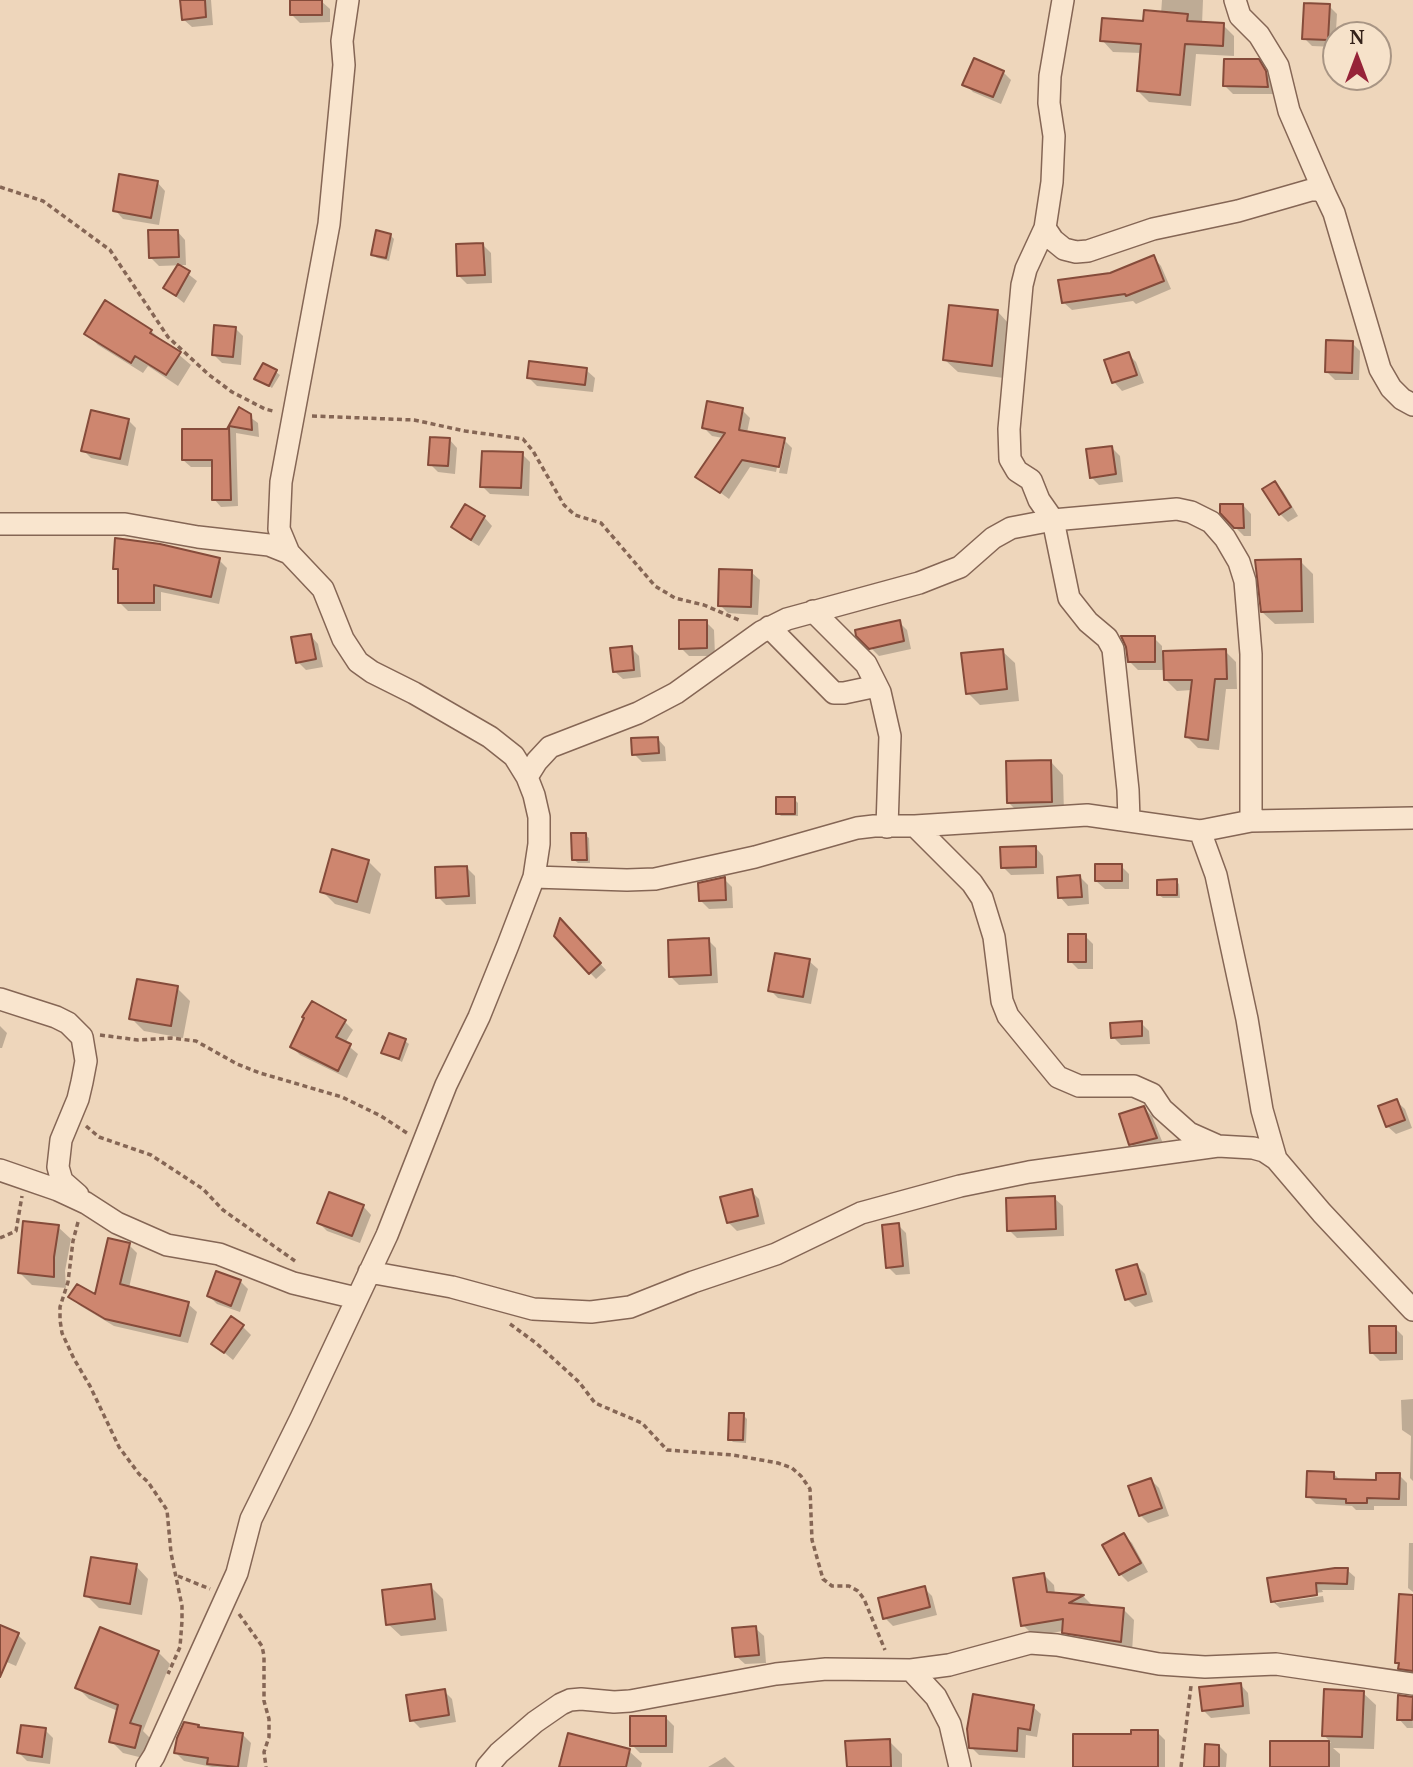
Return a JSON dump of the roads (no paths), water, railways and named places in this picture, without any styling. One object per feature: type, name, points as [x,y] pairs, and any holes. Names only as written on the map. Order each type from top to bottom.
[{"type":"street","points":[[146,1767],[225,1600],[236,1573],[251,1518],[369,1272],[446,1085],[479,1017],[534,877],[539,844],[539,817],[527,777],[514,756],[490,737],[358,662],[343,639],[323,589],[289,552],[279,529],[281,482],[329,224],[344,65],[342,40],[348,0]]},
{"type":"street","points":[[1063,0],[1050,76],[1049,103],[1054,145],[1052,182],[1045,228],[1026,269],[1022,285],[1009,444],[1013,466],[1031,480],[1039,500],[1053,520],[1069,598],[1088,622],[1107,638],[1113,649],[1129,820]]},
{"type":"street","points":[[1235,0],[1240,16],[1259,35],[1278,66],[1289,111],[1344,242],[1380,369],[1391,388],[1413,405]]},
{"type":"street","points":[[1045,228],[1053,240],[1064,249],[1088,251],[1153,229],[1238,211],[1311,190],[1319,190],[1325,194]]},
{"type":"street","points":[[527,777],[550,747],[638,713],[676,693],[765,630],[787,619],[919,583],[960,566],[1002,532],[1011,528],[1053,520],[1177,509],[1191,512],[1211,522],[1225,538],[1239,562],[1245,581],[1251,654],[1251,821]]},
{"type":"street","points":[[0,524],[125,524],[198,537],[268,545],[289,552]]},
{"type":"street","points":[[813,611],[866,664],[877,686],[890,736],[887,827]]},
{"type":"street","points":[[765,630],[834,692],[844,693],[877,686]]},
{"type":"street","points":[[534,877],[654,879],[755,857],[857,828],[1074,816],[1129,820],[1200,831],[1251,821],[1413,818]]},
{"type":"street","points":[[915,826],[972,883],[982,898],[994,937],[1002,1001],[1008,1016],[1058,1077],[1079,1086],[1134,1086],[1152,1094],[1162,1109],[1189,1133],[1218,1146]]},
{"type":"street","points":[[1200,831],[1216,875],[1247,1019],[1262,1110],[1276,1158]]},
{"type":"street","points":[[0,999],[56,1017],[77,1031],[85,1045],[86,1061],[75,1106],[61,1140],[58,1167],[62,1181],[86,1203],[117,1223],[167,1245],[219,1254],[293,1283],[356,1298]]},
{"type":"street","points":[[369,1272],[452,1287],[533,1309],[591,1312],[630,1307],[776,1254],[873,1209],[960,1186],[1029,1172],[1218,1146],[1253,1148],[1276,1158],[1322,1213],[1413,1310]]},
{"type":"street","points":[[0,1170],[25,1177],[86,1203]]},
{"type":"street","points":[[487,1767],[535,1722],[570,1700],[630,1701],[790,1672],[949,1665],[998,1650],[1037,1643],[1140,1661],[1193,1667],[1276,1664],[1413,1684]]},
{"type":"street","points":[[901,1669],[936,1697],[950,1724],[960,1767]]}]
